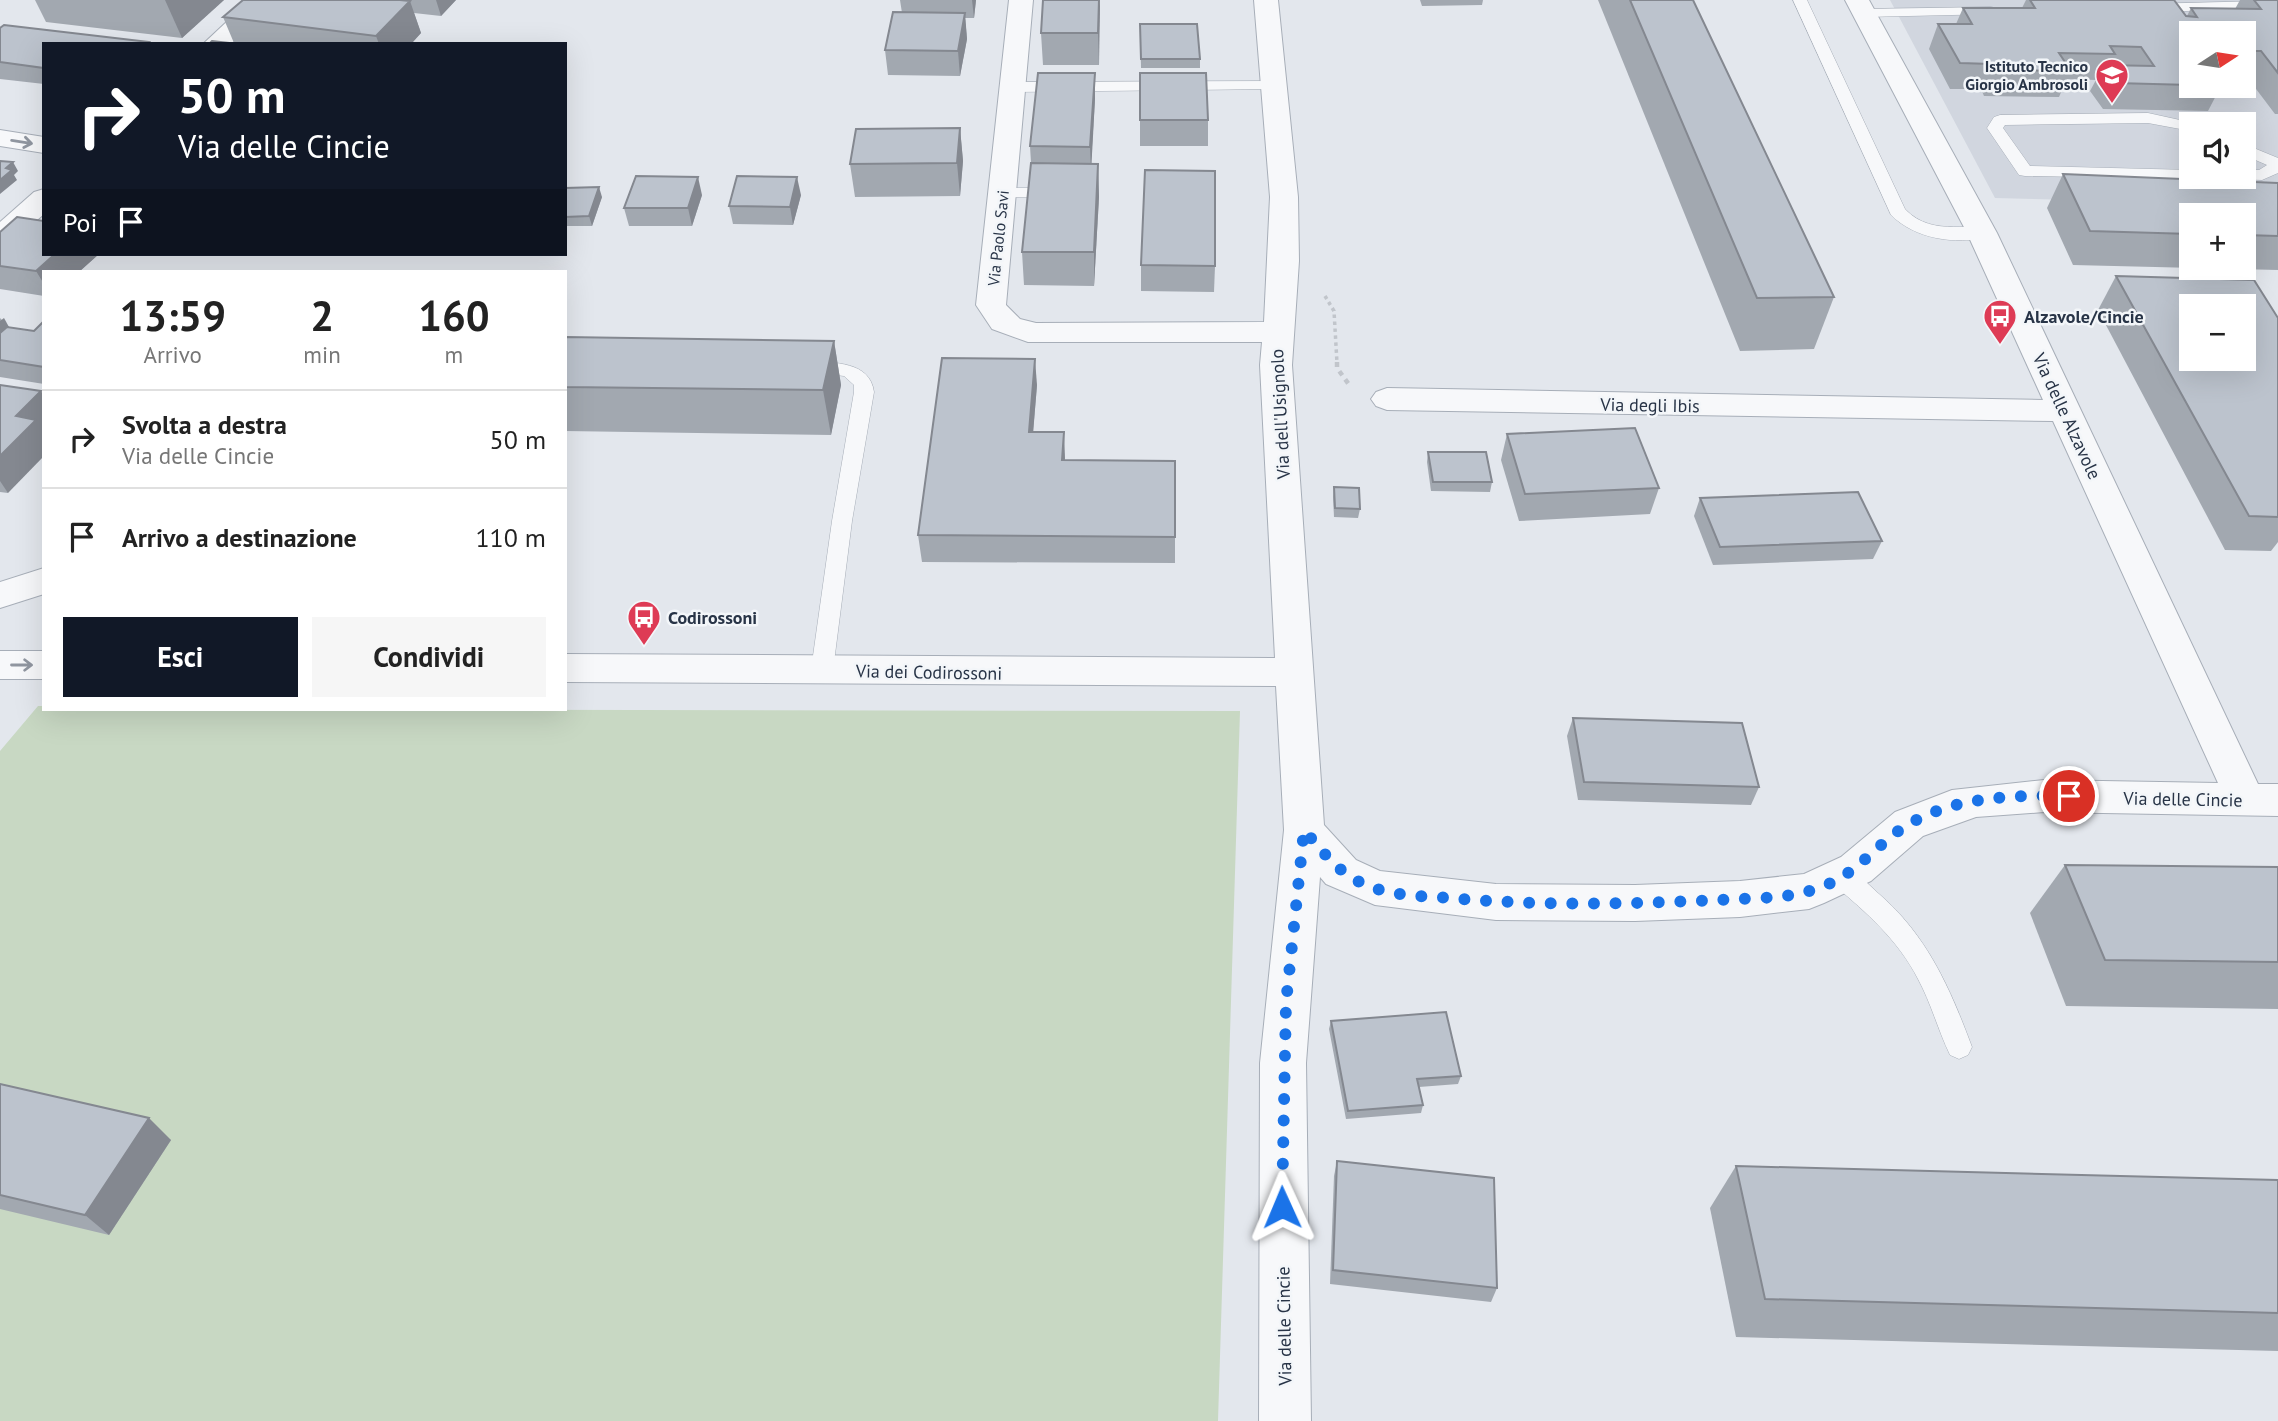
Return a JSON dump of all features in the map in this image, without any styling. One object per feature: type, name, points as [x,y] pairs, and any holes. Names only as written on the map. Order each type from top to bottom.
[{"type":"street","points":[[218,42],[265,0]]},
{"type":"street","name":"Via Paolo Savi","points":[[1021,0],[991,305],[998,320],[1005,326],[1036,333],[1277,332]]},
{"type":"street","name":"Via dell'Usignolo","points":[[1266,0],[1285,220],[1277,332],[1293,672],[1304,830]]},
{"type":"street","name":"Via delle Alzavole","points":[[1861,7],[1982,233],[2065,411],[2262,800]]},
{"type":"street","points":[[0,138],[42,145]]},
{"type":"street","points":[[0,237],[42,200]]},
{"type":"street","name":"Via degli Ibis","points":[[1387,399],[2065,411]]},
{"type":"street","points":[[24,587],[42,556]]},
{"type":"street","points":[[0,665],[42,665]]},
{"type":"street","name":"Via dei Codirossoni","points":[[567,668],[1293,672]]},
{"type":"street","name":"Via delle Cincie","points":[[1304,830],[1342,872],[1364,884],[1401,894],[1566,903],[1740,899],[1796,894],[1843,878],[1909,824],[1952,806],[1976,801],[2044,796],[2262,800]]},
{"type":"street","name":"Via delle Cincie","points":[[1285,1421],[1283,1063],[1286,1003],[1304,830]]},
{"type":"lane","points":[[1800,0],[1897,211],[1920,230],[1947,234],[1982,233]]},
{"type":"lane","points":[[2126,8],[2263,5],[2278,8]]},
{"type":"lane","points":[[1861,7],[2002,10]]},
{"type":"lane","points":[[1012,87],[1275,86]]},
{"type":"lane","points":[[2179,124],[2148,118],[2000,120],[1994,128],[2025,171],[2179,174]]},
{"type":"lane","points":[[2256,155],[2278,165]]},
{"type":"lane","points":[[2256,175],[2262,175],[2278,165]]},
{"type":"lane","points":[[1002,193],[1080,192]]},
{"type":"lane","points":[[785,367],[849,371],[863,383],[864,392],[842,520],[821,670]]},
{"type":"lane","points":[[1843,878],[1880,910],[1913,946],[1938,994],[1959,1047]]},
{"type":"path","points":[[1321,291],[1334,311],[1337,368],[1350,386],[1387,399]]},
{"type":"shaded area","name":"Istituto Tecnico Giorgio Ambrosoli","points":[[1890,0],[2278,0],[2278,205],[1995,198]]},
{"type":"green space","points":[[38,706],[42,706],[42,711],[1240,711],[1218,1421],[0,1421],[0,751]]},
{"type":"building","points":[[243,0],[410,1],[376,36],[223,17]]},
{"type":"building","points":[[1043,0],[1099,0],[1098,33],[1041,33]]},
{"type":"building","points":[[1630,0],[1693,0],[1834,297],[1757,298]]},
{"type":"building","points":[[2030,0],[2174,0],[2186,16],[2197,17],[2191,8],[2261,9],[2254,0],[2278,0],[2278,73],[2261,51],[2256,51],[2256,21],[2179,21],[2179,85],[2115,83],[2102,65],[2154,66],[2141,47],[2110,46],[2115,54],[2059,53],[2071,71],[1995,70],[1991,64],[1960,63],[1938,24],[1972,24],[1963,8],[2035,8]]},
{"type":"building","points":[[893,12],[965,13],[958,51],[885,50]]},
{"type":"building","points":[[1140,24],[1197,24],[1200,59],[1141,59]]},
{"type":"building","points":[[4,25],[149,42],[42,42],[42,68],[0,62],[0,28]]},
{"type":"building","points":[[1038,73],[1095,73],[1090,147],[1030,146]]},
{"type":"building","points":[[1140,73],[1206,73],[1208,120],[1140,120]]},
{"type":"building","points":[[960,128],[957,163],[850,164],[856,129]]},
{"type":"building","points":[[0,161],[13,162],[6,168],[12,170],[0,180]]},
{"type":"building","points":[[1031,163],[1098,164],[1094,252],[1022,252]]},
{"type":"building","points":[[1145,170],[1215,171],[1215,266],[1141,265]]},
{"type":"building","points":[[2063,174],[2179,179],[2179,189],[2256,189],[2256,182],[2278,183],[2278,236],[2256,235],[2256,203],[2179,203],[2179,234],[2090,231]]},
{"type":"building","points":[[636,176],[698,177],[688,208],[624,208]]},
{"type":"building","points":[[737,176],[797,177],[790,207],[729,206]]},
{"type":"building","points":[[599,187],[589,216],[567,217],[567,188]]},
{"type":"building","points":[[17,217],[42,221],[42,256],[53,256],[36,271],[0,266],[0,232]]},
{"type":"building","points":[[2116,276],[2179,278],[2179,280],[2254,280],[2278,318],[2278,517],[2249,516]]},
{"type":"building","points":[[42,323],[42,367],[0,360],[0,333],[7,327],[34,331]]},
{"type":"building","points":[[567,337],[834,341],[823,390],[567,387]]},
{"type":"building","points":[[942,358],[1035,359],[1029,432],[1064,432],[1062,460],[1175,461],[1175,537],[918,535]]},
{"type":"building","points":[[0,385],[41,391],[16,416],[36,420],[0,456]]},
{"type":"building","points":[[1635,428],[1659,488],[1525,494],[1507,434]]},
{"type":"building","points":[[1428,452],[1486,452],[1492,482],[1433,482]]},
{"type":"building","points":[[1334,487],[1359,488],[1360,509],[1335,508]]},
{"type":"building","points":[[1858,492],[1882,541],[1720,547],[1700,498]]},
{"type":"building","points":[[1573,718],[1742,723],[1759,787],[1584,782]]},
{"type":"building","points":[[2065,865],[2278,867],[2278,962],[2105,960]]},
{"type":"building","points":[[1446,1012],[1461,1076],[1417,1079],[1423,1105],[1348,1111],[1331,1021]]},
{"type":"building","points":[[0,1084],[149,1118],[85,1215],[0,1195]]},
{"type":"building","points":[[1337,1161],[1494,1178],[1497,1288],[1333,1270]]},
{"type":"building","points":[[1736,1166],[2278,1180],[2278,1313],[1765,1299]]},
{"type":"place","name":"Istituto Tecnico Giorgio Ambrosoli","points":[[2112,105]]},
{"type":"place","name":"Alzavole/Cincie","points":[[2000,346]]},
{"type":"place","name":"Codirossoni","points":[[644,647]]},
{"type":"route","points":[[1282,1207],[1286,1003],[1304,830],[1330,862],[1342,872],[1364,884],[1401,894],[1496,902],[1682,902],[1768,897],[1809,891],[1843,878],[1909,824],[1952,806],[2004,797],[2069,796]]}]
